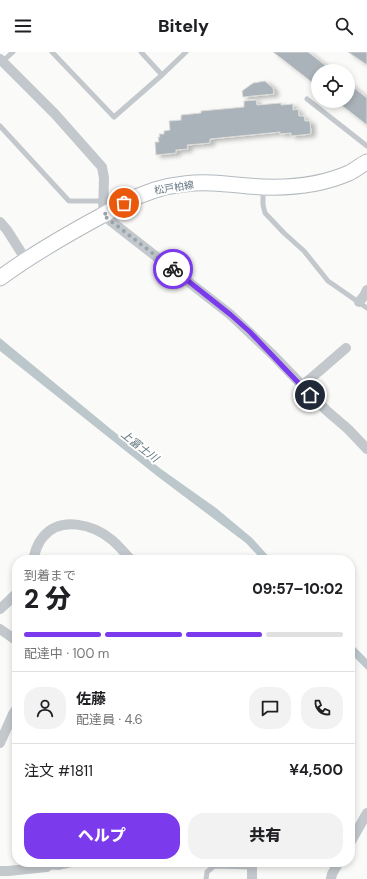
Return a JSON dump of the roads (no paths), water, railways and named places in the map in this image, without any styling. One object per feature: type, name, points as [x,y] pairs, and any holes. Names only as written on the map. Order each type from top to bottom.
[{"type":"main road","name":"松戸柏線","points":[[0,278],[78,228],[103,208],[124,203],[145,193],[166,186],[208,183],[263,187],[298,187],[320,183],[349,172],[367,162]]},
{"type":"street","points":[[1,60],[55,114],[102,167],[104,178],[103,208],[231,315],[367,449]]},
{"type":"street","points":[[0,222],[26,260]]},
{"type":"street","points":[[363,305],[364,296],[367,290]]},
{"type":"street","points":[[302,386],[346,348]]},
{"type":"street","points":[[34,555],[36,548],[43,537],[53,528],[59,525],[72,524],[86,526],[101,532],[112,540],[126,555]]},
{"type":"street","points":[[0,609],[12,598]]},
{"type":"street","points":[[0,629],[12,637]]},
{"type":"street","points":[[0,743],[12,716]]},
{"type":"street","points":[[355,834],[367,813]]},
{"type":"street","points":[[0,870],[8,871],[47,867]]},
{"type":"street","points":[[252,867],[252,879]]},
{"type":"street","points":[[331,879],[336,867]]},
{"type":"lane","points":[[1,60],[13,52]]},
{"type":"lane","points":[[52,52],[114,117],[186,52]]},
{"type":"lane","points":[[141,52],[162,75]]},
{"type":"lane","points":[[307,99],[367,146]]},
{"type":"lane","points":[[0,126],[69,201],[103,208]]},
{"type":"lane","points":[[263,187],[263,205],[265,213],[304,251],[328,281],[363,305]]},
{"type":"lane","points":[[206,879],[207,872],[213,867]]},
{"type":"water label","name":"上富士川","points":[[140,446]]}]
